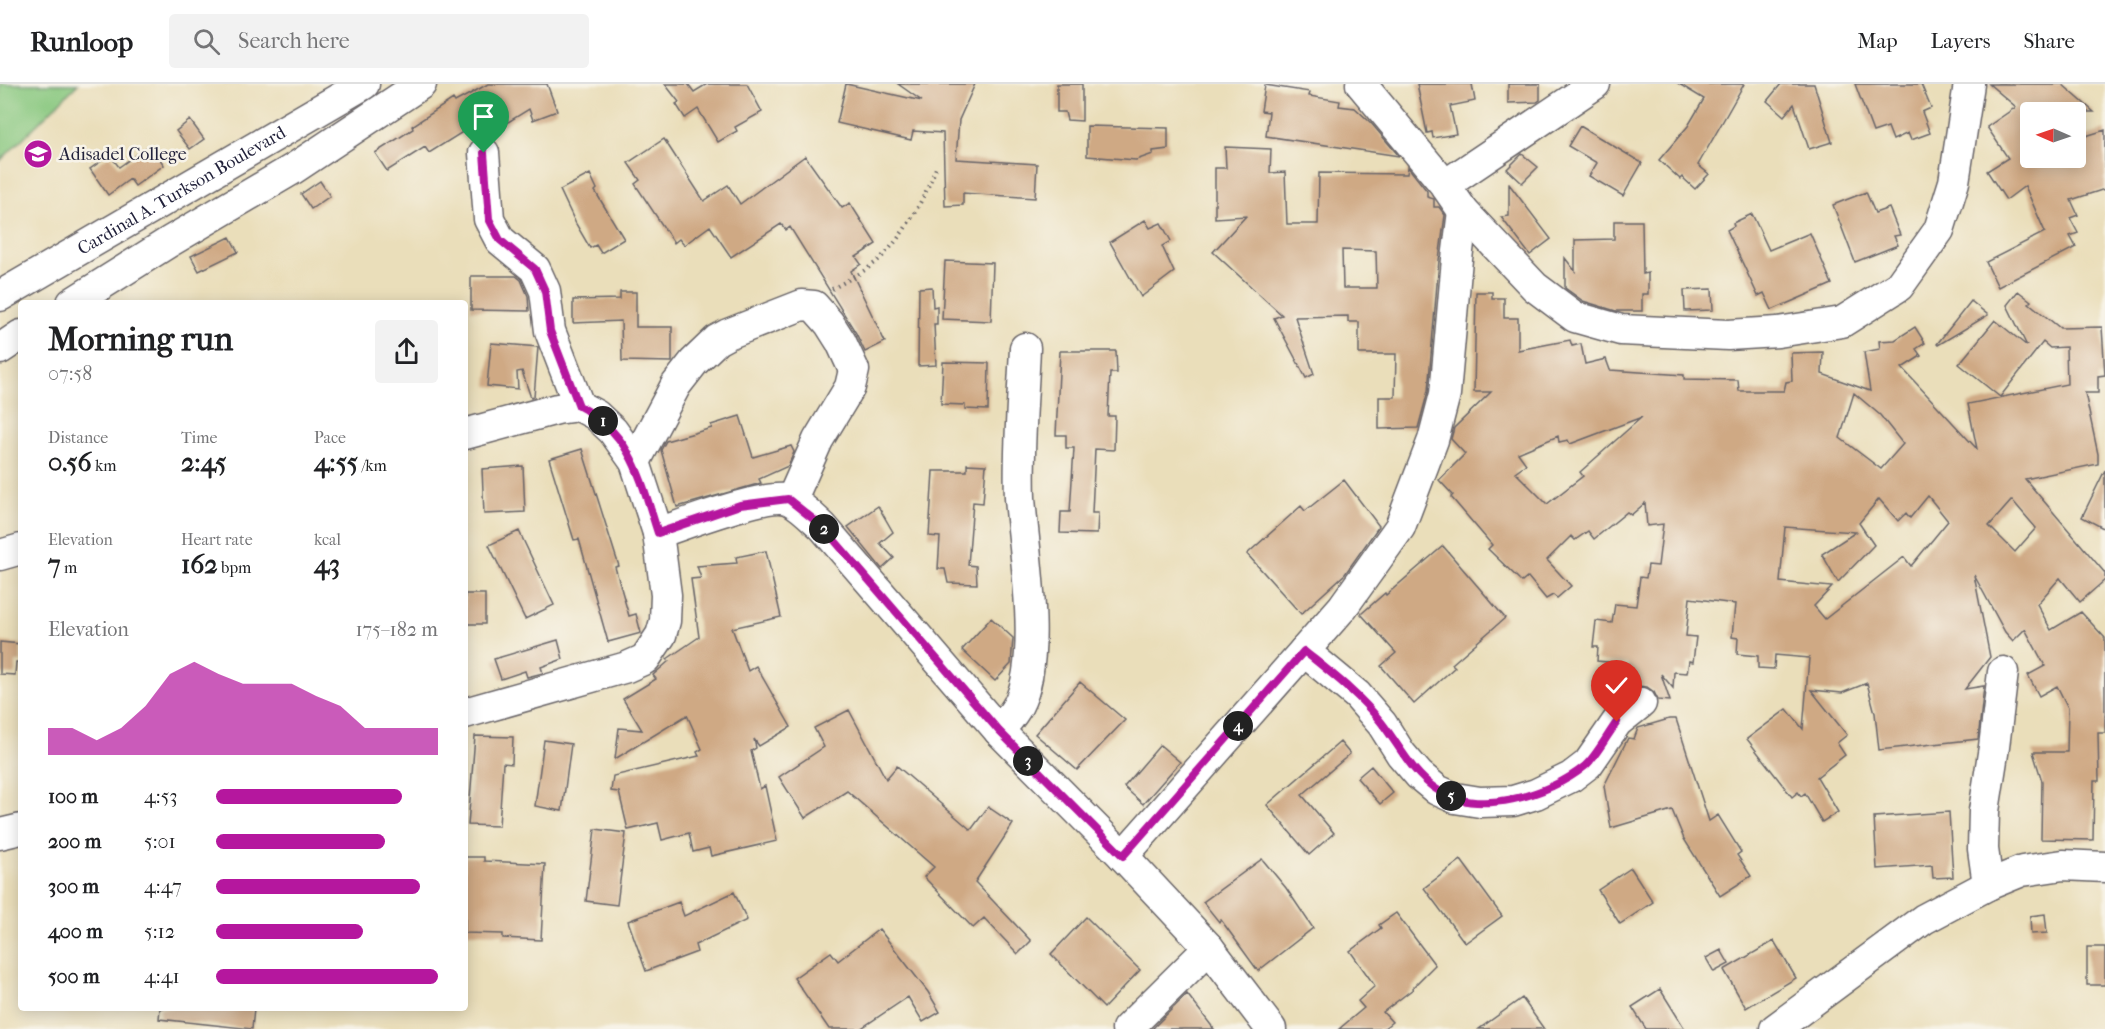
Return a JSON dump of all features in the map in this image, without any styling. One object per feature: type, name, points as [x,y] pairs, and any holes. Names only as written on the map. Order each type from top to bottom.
[{"type":"street","name":"Cardinal A. Turkson Boulevard","points":[[0,297],[364,84]]},
{"type":"street","name":"Cardinal A. Turkson Boulevard","points":[[77,300],[169,242],[293,169],[421,84]]},
{"type":"street","points":[[1361,84],[1445,185],[1463,211],[1535,287],[1575,317],[1622,330],[1728,335],[1778,332],[1842,322],[1899,286],[1939,230],[1954,182],[1969,84]]},
{"type":"street","points":[[1445,185],[1595,84]]},
{"type":"street","points":[[484,153],[489,219],[500,240],[535,269],[545,291],[550,331],[579,406]]},
{"type":"street","points":[[1123,856],[1342,608],[1400,527],[1433,440],[1445,394],[1463,211]]},
{"type":"street","points":[[635,462],[676,386],[694,362],[717,340],[802,305],[814,306],[836,333],[854,370],[850,387],[818,440],[795,492],[788,499],[740,505],[658,533]]},
{"type":"street","points":[[0,349],[18,337]]},
{"type":"street","points":[[999,731],[1018,705],[1026,678],[1030,650],[1027,568],[1020,496],[1025,348]]},
{"type":"street","points":[[468,433],[557,409],[579,406],[596,415],[614,430],[635,462],[658,533],[666,595],[665,621],[661,635],[645,659],[627,667],[468,712]]},
{"type":"street","points":[[788,499],[823,527],[999,731],[1123,856],[1209,948],[1271,1029]]},
{"type":"street","points":[[0,555],[18,550]]},
{"type":"street","points":[[1304,651],[1357,695],[1382,724],[1401,754],[1437,790],[1455,798],[1480,802],[1513,801],[1536,794],[1571,777],[1587,764],[1617,722],[1641,703]]},
{"type":"street","points":[[1988,885],[1983,849],[1984,811],[1995,747],[2003,672]]},
{"type":"street","points":[[0,834],[18,830]]},
{"type":"street","points":[[1774,1029],[1924,919],[1988,885],[2022,871],[2063,865],[2105,866]]},
{"type":"street","points":[[1127,1029],[1209,948]]},
{"type":"path","points":[[814,306],[823,294],[876,262],[893,245],[927,192],[937,165]]},
{"type":"green space","points":[[0,84],[78,84],[0,161]]},
{"type":"building","points":[[488,84],[547,84],[557,111],[533,120],[529,109],[500,127],[494,118],[474,130],[472,126],[429,153],[425,147],[387,171],[375,153],[413,129],[412,126],[453,99],[455,102]]},
{"type":"building","points":[[665,84],[688,84],[694,92],[707,84],[747,84],[762,112],[735,127],[737,131],[718,142],[698,109],[685,118],[676,104],[679,102]]},
{"type":"building","points":[[846,84],[922,101],[898,84],[975,84],[959,120],[956,159],[1037,164],[1035,198],[963,193],[963,205],[945,206],[943,133],[913,131],[911,140],[837,123]]},
{"type":"building","points":[[1057,84],[1082,84],[1082,121],[1067,120],[1065,112],[1057,112]]},
{"type":"building","points":[[1417,84],[1472,84],[1475,101],[1450,106],[1456,134],[1433,138],[1432,132],[1427,133]]},
{"type":"building","points":[[1508,84],[1540,84],[1540,100],[1508,103]]},
{"type":"building","points":[[1679,84],[1744,84],[1698,165],[1709,174],[1695,189],[1659,160],[1688,126],[1704,99]]},
{"type":"building","points":[[1781,84],[1814,84],[1832,142],[1809,149],[1794,104],[1784,116],[1767,101]]},
{"type":"building","points":[[1855,84],[1921,84],[1931,108],[1922,112],[1930,133],[1911,140],[1908,133],[1893,140],[1888,127],[1873,132]]},
{"type":"building","points":[[1989,84],[2062,84],[2083,102],[2020,102],[2020,168],[2086,168],[2086,136],[2105,130],[2105,189],[2071,200],[2078,215],[2070,218],[2078,233],[2070,236],[2076,247],[1998,287],[1986,262],[2045,232],[2025,186],[2006,200],[1987,171],[2008,158],[1987,127],[2016,107]]},
{"type":"building","points":[[1265,85],[1310,92],[1309,96],[1340,101],[1339,106],[1355,108],[1399,156],[1266,136],[1269,112],[1261,111]]},
{"type":"building","points":[[2086,105],[2094,112],[2086,112]]},
{"type":"building","points":[[190,120],[204,139],[190,149],[176,131]]},
{"type":"building","points":[[1087,126],[1168,128],[1168,149],[1153,151],[1153,154],[1136,160],[1087,156]]},
{"type":"building","points":[[1580,126],[1642,163],[1623,196],[1589,176],[1597,163],[1568,146]]},
{"type":"building","points":[[664,139],[704,201],[728,185],[740,204],[805,156],[842,208],[850,203],[876,244],[856,257],[861,264],[851,271],[885,342],[865,352],[856,333],[790,227],[786,230],[781,224],[731,257],[710,226],[684,245],[679,239],[674,243],[635,184],[640,180],[628,163]]},
{"type":"building","points":[[150,145],[164,165],[135,186],[130,179],[108,195],[90,169],[110,155],[119,167]]},
{"type":"building","points":[[1225,147],[1271,149],[1270,173],[1285,172],[1287,224],[1318,224],[1319,173],[1407,174],[1408,167],[1427,191],[1427,197],[1434,199],[1434,207],[1439,207],[1445,215],[1428,391],[1418,428],[1379,429],[1379,397],[1395,397],[1396,354],[1359,354],[1359,322],[1348,322],[1348,316],[1295,317],[1314,374],[1306,378],[1274,318],[1282,315],[1213,252],[1246,216],[1215,218],[1215,168],[1226,168]],"holes":[[[1342,250],[1376,251],[1377,288],[1343,288]]]},
{"type":"building","points":[[1522,154],[1538,167],[1522,183],[1507,169]]},
{"type":"building","points":[[590,174],[597,189],[595,191],[624,239],[601,253],[596,245],[590,248],[560,190]]},
{"type":"building","points":[[320,181],[330,196],[311,209],[301,194]]},
{"type":"building","points":[[1509,184],[1551,239],[1530,255],[1501,217],[1509,216]]},
{"type":"building","points":[[1866,192],[1875,213],[1889,208],[1900,235],[1894,236],[1898,245],[1855,262],[1833,205]]},
{"type":"building","points":[[1752,214],[1769,250],[1810,233],[1832,284],[1772,310],[1764,293],[1758,296],[1727,230],[1734,226],[1733,223]]},
{"type":"building","points":[[1145,220],[1150,228],[1161,223],[1171,241],[1162,246],[1174,272],[1141,297],[1110,242]]},
{"type":"building","points":[[1614,221],[1642,221],[1643,274],[1648,273],[1648,294],[1642,294],[1642,311],[1616,311],[1583,301],[1565,288],[1565,258],[1575,271],[1575,240],[1614,239]]},
{"type":"building","points":[[230,237],[238,252],[199,271],[191,256]]},
{"type":"building","points":[[945,261],[993,263],[991,321],[942,319]]},
{"type":"building","points":[[471,276],[516,276],[521,280],[528,296],[529,311],[471,310]]},
{"type":"building","points":[[932,287],[933,307],[937,306],[937,324],[934,324],[936,365],[918,366],[919,288]]},
{"type":"building","points":[[1712,289],[1713,310],[1685,311],[1684,290]]},
{"type":"building","points":[[2018,291],[2060,328],[2102,327],[2105,375],[2098,376],[2098,393],[2085,393],[2098,454],[2098,464],[2025,479],[2105,573],[2105,580],[2080,602],[2060,578],[2037,604],[2051,630],[2081,612],[2105,638],[2105,733],[2098,733],[2099,781],[2094,781],[2093,840],[2041,839],[2042,781],[2033,752],[2067,752],[2068,708],[2057,686],[2039,696],[2028,675],[2045,666],[2025,629],[2013,641],[2005,632],[1974,575],[1990,657],[1965,689],[1984,686],[1978,739],[1879,750],[1875,713],[1867,683],[1842,693],[1811,690],[1847,735],[1837,743],[1845,755],[1817,777],[1838,812],[1822,822],[1805,793],[1801,796],[1798,792],[1792,797],[1747,739],[1787,709],[1803,729],[1809,658],[1775,655],[1774,669],[1758,668],[1758,656],[1737,654],[1738,638],[1732,637],[1735,604],[1690,598],[1686,636],[1696,637],[1693,662],[1689,661],[1687,673],[1674,672],[1673,688],[1661,674],[1670,701],[1658,700],[1654,692],[1647,687],[1638,686],[1625,694],[1628,664],[1597,661],[1598,647],[1593,647],[1596,621],[1612,623],[1615,604],[1636,606],[1640,577],[1646,578],[1648,565],[1658,566],[1663,524],[1647,526],[1645,503],[1631,515],[1627,512],[1594,539],[1588,531],[1575,540],[1571,536],[1547,560],[1571,586],[1557,598],[1553,595],[1546,599],[1528,577],[1522,582],[1488,549],[1492,545],[1439,480],[1465,454],[1451,439],[1454,428],[1491,392],[1474,392],[1476,292],[1492,292],[1492,298],[1504,298],[1504,318],[1518,318],[1518,350],[1570,340],[1572,346],[1581,344],[1585,364],[1606,359],[1610,370],[1684,375],[1684,379],[1738,380],[1739,391],[1784,391],[1786,382],[1792,381],[1791,353],[1823,352],[1822,374],[1870,391],[1864,352],[1880,349],[1879,341],[1895,340],[1915,327],[1925,343],[1916,349],[1921,356],[1902,368],[1977,449],[1968,404],[2067,384],[2066,347],[2050,348],[2043,342],[2000,397],[1959,364],[1995,320],[2027,346],[2007,305]],"holes":[[[1854,393],[1880,415],[1903,444],[1881,469],[1840,438]],[[1642,417],[1580,472],[1583,476],[1547,504],[1515,472],[1526,464],[1518,453],[1558,436],[1559,442],[1568,440],[1570,444]],[[1928,496],[1948,521],[1911,566],[1904,557],[1825,619],[1814,606],[1832,587],[1780,582],[1785,527],[1856,532],[1822,554],[1838,582],[1874,545],[1859,523],[1879,499],[1898,521],[1906,513],[1910,518]],[[2012,500],[2036,528],[2015,552],[1989,526]]]},
{"type":"building","points":[[620,292],[636,292],[636,327],[672,327],[672,362],[622,361],[621,321],[573,323],[573,300],[620,299]]},
{"type":"building","points":[[1971,301],[1988,315],[1938,345],[1937,344]]},
{"type":"building","points":[[491,343],[538,347],[534,397],[531,398],[522,371],[517,372],[518,389],[487,386]]},
{"type":"building","points":[[1060,351],[1116,351],[1117,373],[1110,373],[1108,416],[1115,416],[1114,450],[1095,449],[1092,513],[1098,513],[1097,534],[1060,533],[1061,512],[1070,512],[1074,448],[1066,448],[1066,435],[1056,435]]},
{"type":"building","points":[[943,362],[989,363],[988,410],[965,409],[965,405],[941,404]]},
{"type":"building","points":[[740,416],[753,457],[791,446],[794,452],[788,466],[759,479],[761,483],[677,507],[661,450],[666,441],[712,428],[711,425]]},
{"type":"building","points":[[582,449],[619,566],[615,567],[629,616],[636,614],[641,633],[608,642],[579,539],[574,540],[549,459]]},
{"type":"building","points":[[967,464],[986,465],[983,503],[973,502],[968,565],[976,566],[977,584],[948,583],[945,569],[938,569],[940,537],[929,536],[933,471],[967,471]]},
{"type":"building","points":[[523,466],[525,512],[484,514],[482,469]]},
{"type":"building","points":[[2105,470],[2105,529],[2082,517]]},
{"type":"building","points":[[1344,480],[1379,526],[1345,574],[1301,614],[1247,554],[1301,506],[1305,511]]},
{"type":"building","points":[[878,506],[893,532],[880,543],[894,558],[882,569],[848,527]]},
{"type":"building","points":[[519,531],[554,605],[525,619],[489,545]]},
{"type":"building","points":[[1443,546],[1505,618],[1452,664],[1455,667],[1414,704],[1381,666],[1396,653],[1361,614]]},
{"type":"building","points":[[766,551],[781,617],[732,628],[748,671],[756,666],[791,727],[759,746],[754,739],[756,748],[751,751],[760,789],[765,786],[777,841],[711,856],[709,848],[693,852],[689,833],[662,840],[658,823],[628,830],[619,792],[611,791],[613,776],[699,756],[697,752],[702,749],[687,715],[615,759],[619,728],[642,730],[623,699],[656,679],[653,675],[669,661],[667,659],[699,637],[691,579],[701,578],[697,566],[737,563],[736,557]]},
{"type":"building","points":[[468,594],[485,594],[485,624],[468,624]]},
{"type":"building","points":[[991,618],[1013,638],[1011,664],[995,681],[962,650]]},
{"type":"building","points":[[558,640],[563,659],[541,667],[543,673],[527,677],[525,671],[501,679],[494,659]]},
{"type":"building","points":[[0,642],[18,644],[15,675],[0,674]]},
{"type":"building","points":[[1080,682],[1125,720],[1077,770],[1035,734]]},
{"type":"building","points":[[849,710],[886,779],[897,766],[971,830],[988,807],[1013,824],[975,882],[1031,941],[1018,954],[984,918],[973,928],[924,877],[934,867],[847,791],[805,818],[779,777],[824,747],[814,728]]},
{"type":"building","points":[[1676,719],[1709,821],[1718,815],[1741,852],[1737,855],[1751,876],[1720,896],[1684,839],[1672,810],[1611,828],[1604,786],[1628,738],[1634,739],[1638,728]]},
{"type":"building","points":[[475,736],[513,737],[512,764],[503,763],[499,826],[468,825]]},
{"type":"building","points":[[544,740],[571,744],[562,811],[535,806]]},
{"type":"building","points":[[1340,742],[1350,754],[1302,795],[1334,833],[1309,855],[1267,805]]},
{"type":"building","points":[[1160,745],[1180,762],[1143,804],[1124,787]]},
{"type":"building","points":[[1371,766],[1393,793],[1380,804],[1357,778]]},
{"type":"building","points":[[1949,812],[1953,877],[1933,878],[1932,865],[1877,869],[1874,817]]},
{"type":"building","points":[[595,829],[626,833],[617,905],[586,901]]},
{"type":"building","points":[[468,857],[484,857],[484,861],[545,864],[541,940],[503,938],[503,934],[468,933]]},
{"type":"building","points":[[1262,859],[1286,888],[1313,928],[1258,971],[1221,920],[1219,922],[1203,902]]},
{"type":"building","points":[[1461,860],[1502,916],[1465,943],[1424,888]]},
{"type":"building","points":[[1631,868],[1653,902],[1620,924],[1598,890]]},
{"type":"building","points":[[734,892],[747,920],[695,945],[697,952],[646,971],[628,921],[679,902],[684,916]]},
{"type":"building","points":[[1396,913],[1435,965],[1413,989],[1383,1012],[1392,1022],[1383,1029],[1339,1029],[1364,1008],[1358,1001],[1375,986],[1350,951],[1381,928],[1379,925]]},
{"type":"building","points":[[2045,914],[2047,933],[2031,934],[2030,916]]},
{"type":"building","points":[[1086,917],[1140,970],[1104,1008],[1051,954]]},
{"type":"building","points":[[879,929],[928,992],[940,1012],[923,1022],[908,997],[860,1029],[829,1029],[794,978],[831,952],[838,961]]},
{"type":"building","points":[[1774,941],[1796,978],[1746,1008],[1724,970]]},
{"type":"building","points":[[2087,947],[2105,947],[2105,985],[2087,985]]},
{"type":"building","points":[[1721,950],[1729,964],[1714,972],[1706,958]]},
{"type":"building","points":[[1660,989],[1685,1029],[1646,1029],[1632,1007]]},
{"type":"building","points":[[1187,994],[1214,1029],[1152,1029]]},
{"type":"building","points":[[1522,998],[1544,1029],[1479,1029]]},
{"type":"building","points":[[160,1011],[254,1011],[252,1029],[159,1019]]},
{"type":"place","name":"Adisadel College","points":[[38,154]]},
{"type":"route","points":[[484,153],[489,219],[500,240],[535,269],[545,291],[550,331],[579,406],[596,415],[614,430],[635,462],[658,533],[740,505],[766,500],[788,499],[807,512],[823,527],[999,731],[1123,856],[1304,651],[1357,695],[1382,724],[1401,754],[1419,775],[1437,790],[1455,798],[1498,802],[1513,801],[1536,794],[1571,777],[1587,764],[1617,722]]}]
